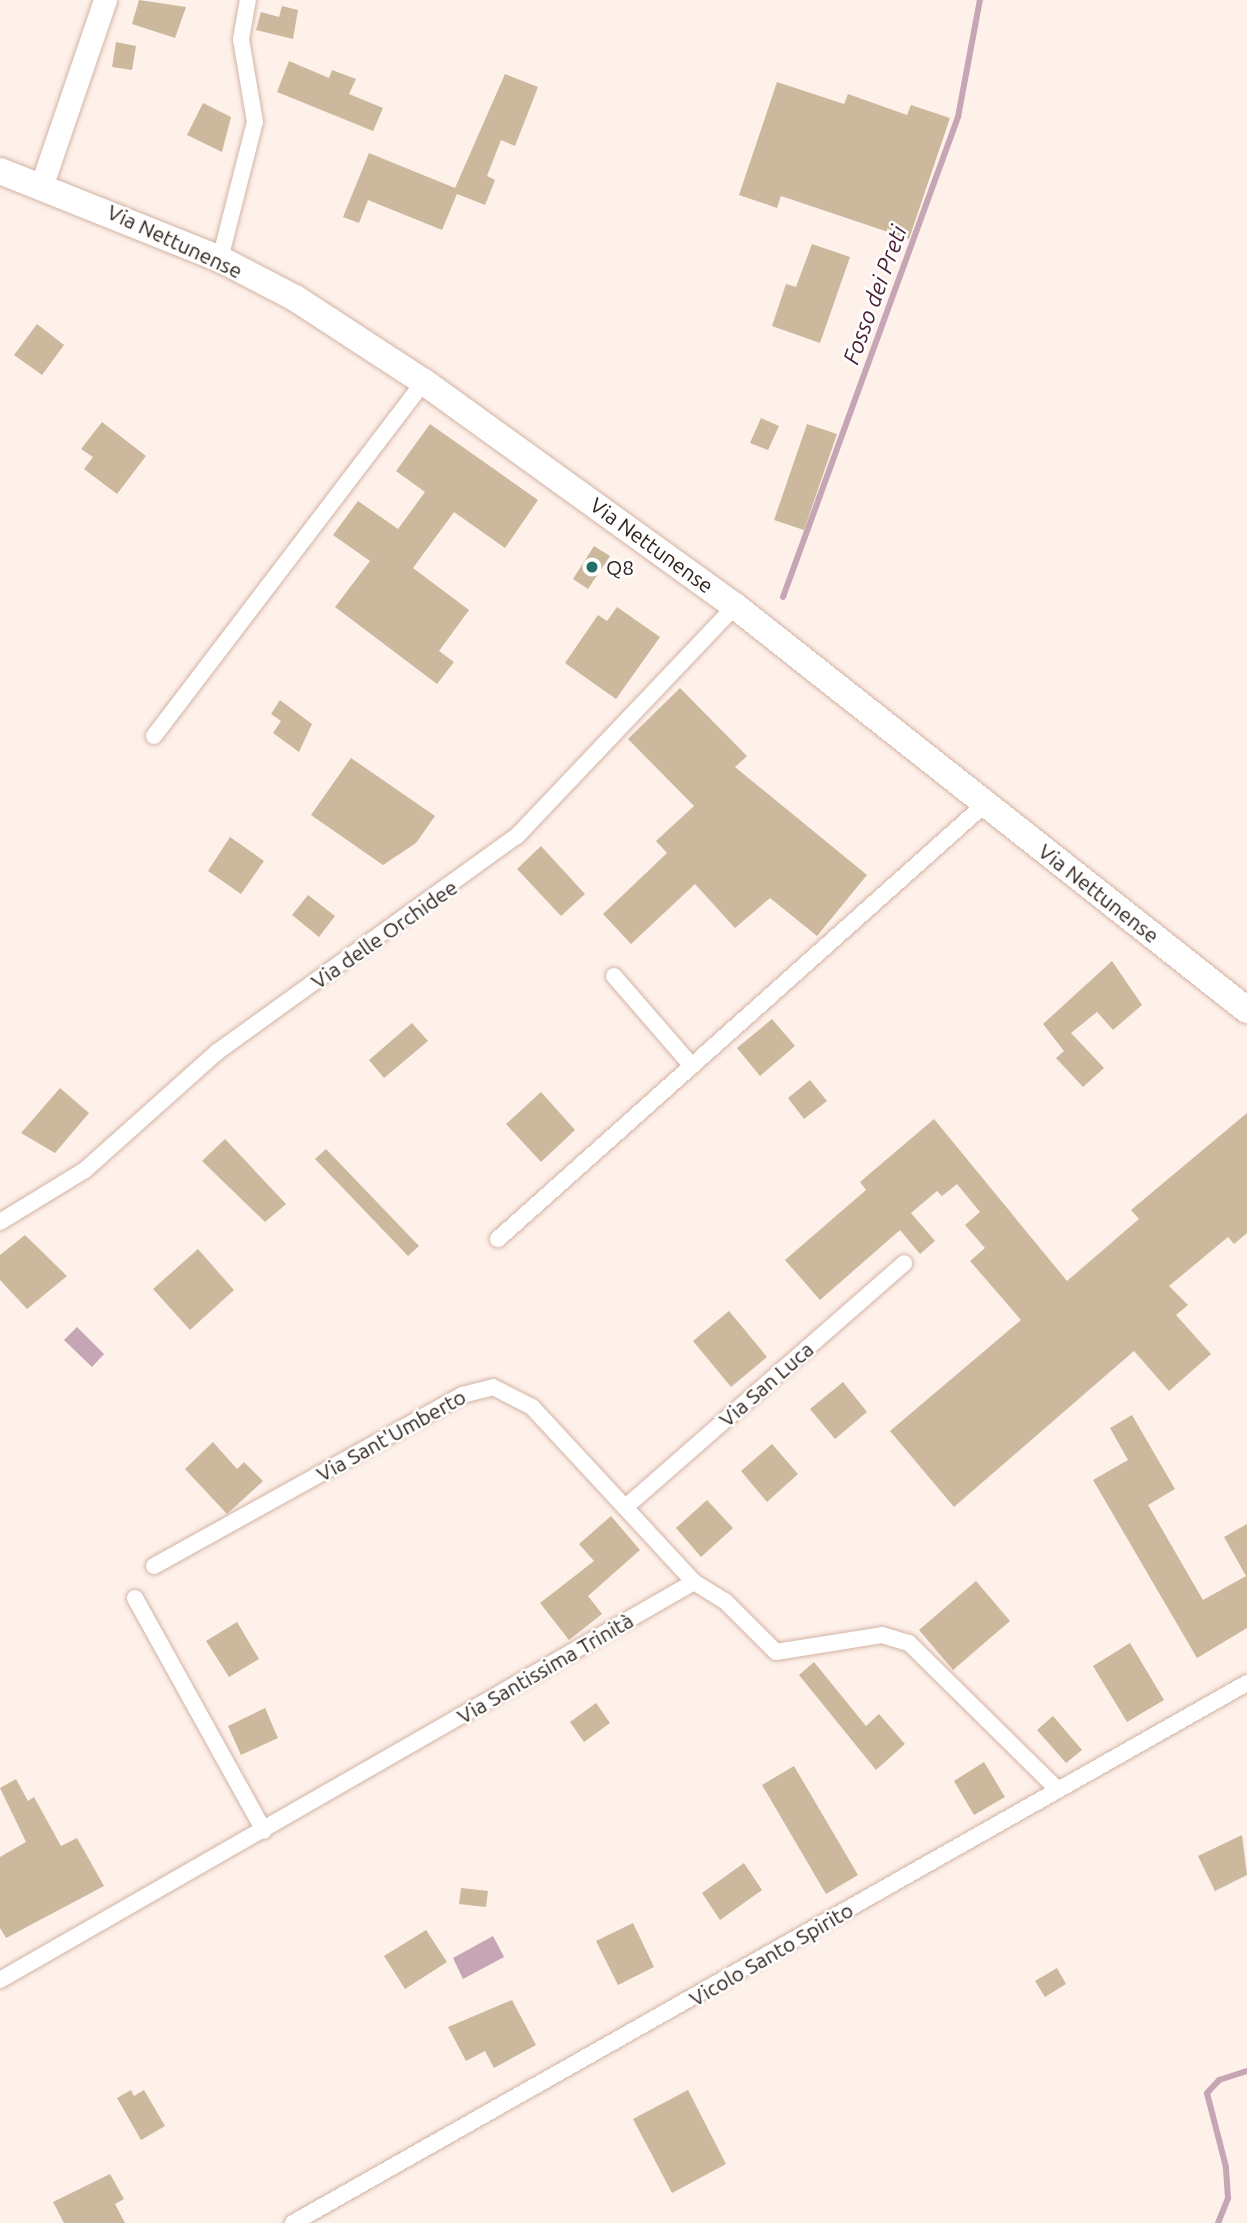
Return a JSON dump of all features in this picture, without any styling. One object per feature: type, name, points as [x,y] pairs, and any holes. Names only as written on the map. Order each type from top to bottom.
[{"type":"main road","name":"Via Nettunense","points":[[0,171],[42,184],[220,259],[295,298],[424,382],[735,606],[1247,1010]]},
{"type":"street","points":[[42,184],[105,0]]},
{"type":"street","points":[[220,259],[255,122],[241,39],[248,0]]},
{"type":"street","points":[[154,736],[424,382]]},
{"type":"street","name":"Via delle Orchidee","points":[[0,1222],[85,1170],[236,1038],[516,836],[735,606]]},
{"type":"street","points":[[498,1239],[985,804]]},
{"type":"street","points":[[614,976],[692,1066]]},
{"type":"street","name":"Via San Luca","points":[[628,1505],[904,1263]]},
{"type":"street","name":"Via Sant'Umberto","points":[[154,1566],[486,1387],[526,1402],[628,1505],[694,1582]]},
{"type":"street","points":[[694,1582],[725,1601],[776,1652],[882,1635],[909,1643],[1058,1790]]},
{"type":"street","name":"Via Santissima Trinità","points":[[0,1980],[694,1582]]},
{"type":"street","points":[[135,1598],[264,1831]]},
{"type":"street","name":"Vicolo Santo Spirito","points":[[293,2223],[1247,1683]]},
{"type":"shaded area","points":[[77,1327],[104,1354],[92,1367],[64,1340]]},
{"type":"shaded area","points":[[493,1936],[504,1957],[463,1979],[453,1958]]},
{"type":"building","points":[[139,0],[186,7],[175,38],[132,24]]},
{"type":"building","points":[[282,6],[298,10],[293,39],[256,30],[261,12],[279,17]]},
{"type":"building","points":[[116,42],[136,46],[132,70],[112,67]]},
{"type":"building","points":[[289,61],[329,78],[332,70],[356,79],[349,94],[383,108],[373,131],[277,92]]},
{"type":"building","points":[[505,74],[538,87],[515,146],[501,140],[487,176],[495,180],[485,205],[457,194],[442,230],[368,200],[359,223],[343,217],[369,153],[455,188]]},
{"type":"building","points":[[777,82],[844,104],[848,94],[907,115],[911,105],[950,118],[909,239],[781,196],[777,208],[739,195]]},
{"type":"building","points":[[203,103],[231,117],[222,152],[187,135]]},
{"type":"building","points":[[812,244],[850,257],[820,343],[772,326],[786,284],[796,287]]},
{"type":"building","points":[[37,324],[64,345],[42,375],[14,355]]},
{"type":"building","points":[[761,418],[779,426],[768,450],[750,443]]},
{"type":"building","points":[[102,422],[146,456],[117,494],[84,469],[93,457],[81,449]]},
{"type":"building","points":[[430,424],[538,500],[505,548],[454,512],[413,568],[469,610],[439,651],[454,662],[437,684],[335,607],[370,561],[333,535],[358,501],[398,529],[425,492],[396,471]]},
{"type":"building","points":[[807,424],[837,434],[804,530],[774,520]]},
{"type":"building","points":[[594,546],[610,556],[588,589],[573,579]]},
{"type":"building","points":[[617,607],[660,637],[616,699],[565,663],[598,615],[607,621]]},
{"type":"building","points":[[680,688],[747,756],[735,767],[867,875],[817,936],[770,898],[735,928],[695,884],[631,944],[603,914],[667,853],[656,841],[694,806],[628,739]]},
{"type":"building","points":[[280,700],[312,724],[299,752],[273,733],[281,721],[271,714]]},
{"type":"building","points":[[351,758],[435,816],[416,843],[383,865],[311,815]]},
{"type":"building","points":[[230,837],[264,861],[241,894],[208,871]]},
{"type":"building","points":[[541,846],[585,894],[561,916],[517,869]]},
{"type":"building","points":[[308,895],[335,916],[319,937],[292,915]]},
{"type":"building","points":[[1112,961],[1142,1005],[1113,1030],[1097,1012],[1071,1033],[1104,1068],[1083,1087],[1056,1058],[1064,1051],[1043,1024]]},
{"type":"building","points":[[772,1019],[795,1046],[760,1076],[737,1048]]},
{"type":"building","points":[[412,1023],[428,1041],[384,1078],[369,1060]]},
{"type":"building","points":[[810,1080],[827,1101],[804,1119],[788,1098]]},
{"type":"building","points":[[60,1088],[89,1113],[55,1153],[21,1133]]},
{"type":"building","points":[[541,1092],[575,1130],[541,1162],[506,1124]]},
{"type":"building","points":[[1247,1113],[1247,1233],[1234,1244],[1228,1237],[1169,1286],[1188,1305],[1176,1315],[1211,1354],[1169,1391],[1134,1351],[954,1507],[890,1431],[1021,1320],[970,1261],[985,1248],[965,1225],[980,1212],[957,1184],[942,1196],[937,1191],[911,1213],[935,1241],[920,1254],[900,1230],[820,1300],[785,1260],[866,1190],[860,1182],[934,1119],[1067,1281],[1139,1219],[1131,1210]]},
{"type":"building","points":[[225,1139],[286,1204],[265,1222],[202,1161]]},
{"type":"building","points":[[326,1149],[419,1246],[408,1256],[315,1159]]},
{"type":"building","points":[[25,1235],[67,1276],[27,1309],[0,1280],[0,1255]]},
{"type":"building","points":[[198,1249],[234,1290],[190,1330],[153,1289]]},
{"type":"building","points":[[729,1311],[767,1357],[731,1387],[693,1341]]},
{"type":"building","points":[[843,1382],[867,1412],[835,1439],[810,1409]]},
{"type":"building","points":[[1132,1415],[1175,1489],[1148,1505],[1203,1600],[1246,1576],[1224,1537],[1247,1524],[1247,1628],[1197,1658],[1093,1480],[1128,1460],[1110,1428]]},
{"type":"building","points":[[213,1442],[237,1469],[244,1462],[263,1481],[227,1514],[185,1469]]},
{"type":"building","points":[[772,1444],[798,1474],[767,1502],[741,1471]]},
{"type":"building","points":[[707,1500],[733,1528],[701,1557],[676,1528]]},
{"type":"building","points":[[611,1516],[640,1550],[588,1596],[602,1614],[569,1640],[540,1603],[594,1561],[579,1544]]},
{"type":"building","points":[[976,1581],[1010,1621],[953,1670],[919,1630]]},
{"type":"building","points":[[237,1622],[259,1659],[229,1677],[206,1641]]},
{"type":"building","points":[[1130,1643],[1164,1700],[1127,1722],[1093,1666]]},
{"type":"building","points":[[814,1662],[866,1726],[879,1714],[905,1744],[876,1770],[799,1675]]},
{"type":"building","points":[[596,1703],[610,1723],[584,1742],[570,1722]]},
{"type":"building","points":[[265,1708],[278,1738],[241,1755],[228,1726]]},
{"type":"building","points":[[1053,1716],[1082,1750],[1066,1763],[1037,1730]]},
{"type":"building","points":[[984,1762],[1005,1797],[974,1815],[954,1781]]},
{"type":"building","points":[[794,1766],[858,1875],[826,1894],[762,1785]]},
{"type":"building","points":[[16,1779],[28,1801],[34,1797],[61,1846],[77,1838],[104,1886],[6,1938],[0,1928],[0,1857],[26,1842],[0,1788]]},
{"type":"building","points":[[1242,1835],[1247,1875],[1215,1891],[1198,1856]]},
{"type":"building","points":[[744,1863],[762,1890],[720,1920],[702,1893]]},
{"type":"building","points":[[461,1888],[488,1891],[486,1907],[459,1904]]},
{"type":"building","points":[[633,1923],[654,1967],[618,1985],[596,1941]]},
{"type":"building","points":[[426,1930],[447,1962],[405,1989],[384,1956]]},
{"type":"building","points":[[1057,1968],[1066,1984],[1045,1997],[1035,1981]]},
{"type":"building","points":[[512,2000],[536,2045],[494,2068],[485,2051],[466,2061],[448,2027]]},
{"type":"building","points":[[131,2090],[134,2096],[144,2090],[165,2126],[141,2140],[117,2098]]},
{"type":"building","points":[[688,2090],[726,2164],[672,2193],[633,2119]]},
{"type":"building","points":[[110,2174],[124,2199],[115,2204],[125,2223],[64,2223],[53,2202]]},
{"type":"waterway","name":"Fosso dei Preti","points":[[783,597],[958,117],[980,0]]},
{"type":"waterway","points":[[1218,2223],[1228,2198],[1226,2167],[1207,2093],[1219,2080],[1247,2071]]},
{"type":"place","name":"Q8","points":[[592,567]]}]
